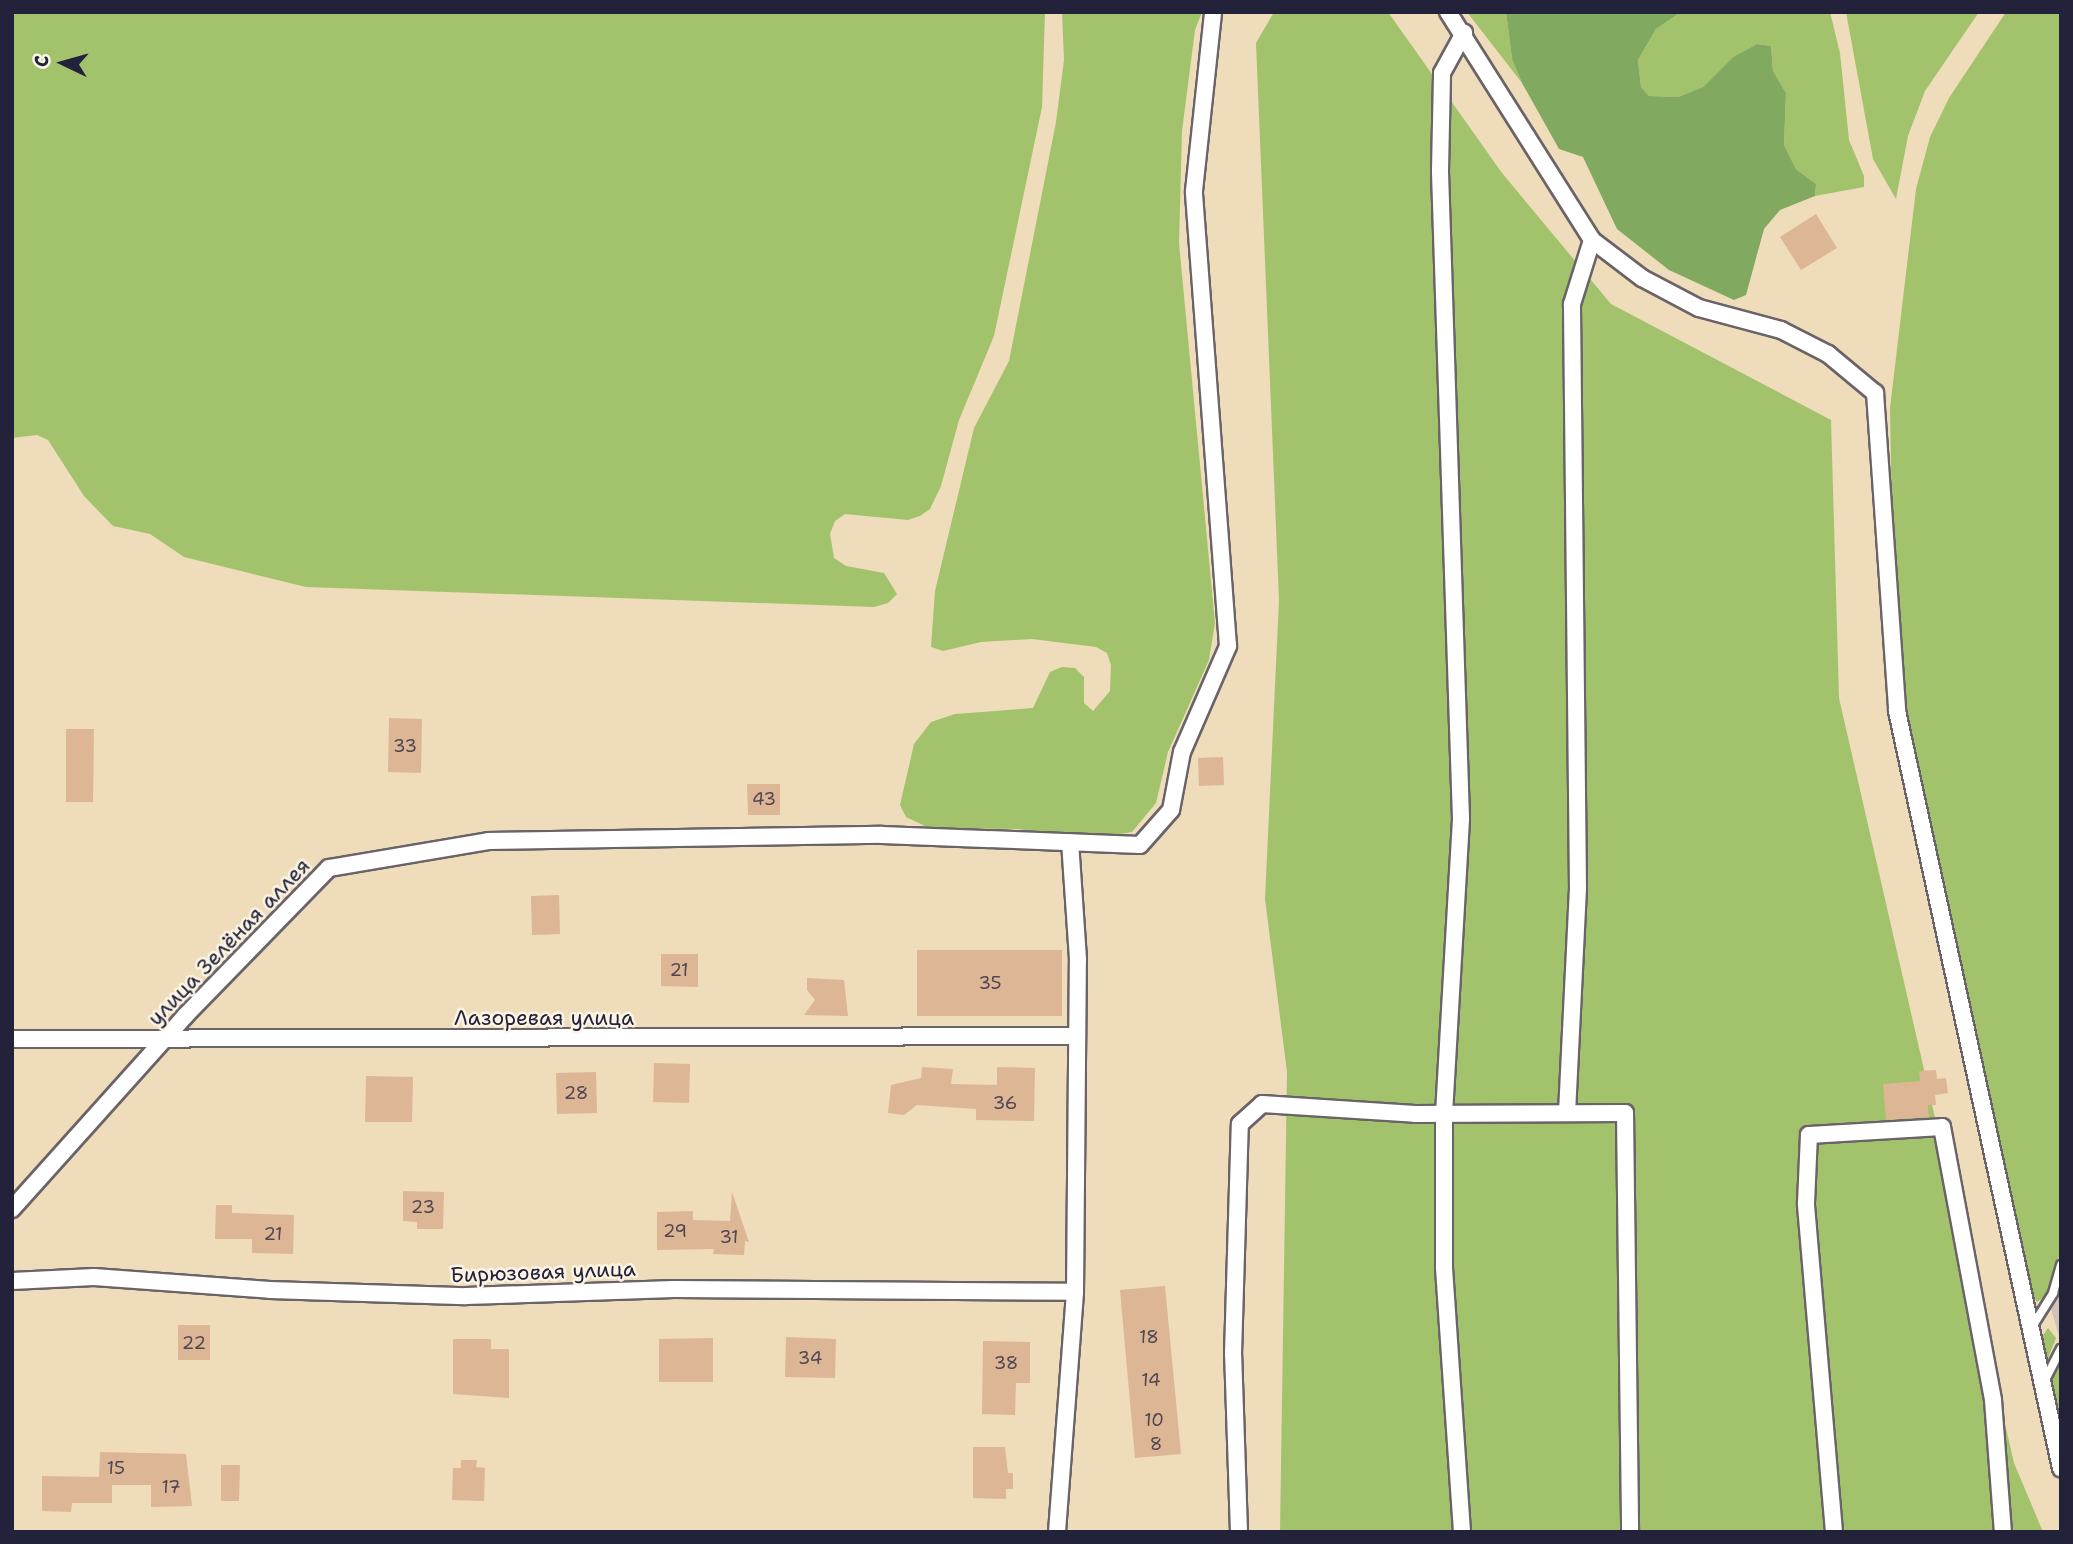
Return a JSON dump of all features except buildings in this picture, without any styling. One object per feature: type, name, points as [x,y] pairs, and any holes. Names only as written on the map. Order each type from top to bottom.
[{"type":"street","name":"улица Зелёная аллея","points":[[12,1209],[163,1041],[329,868],[488,841],[882,835],[1140,845],[1171,810],[1182,752],[1228,646],[1194,191],[1213,12]]},
{"type":"street","points":[[1448,12],[1464,33],[1592,240],[1642,278],[1699,308],[1782,330],[1828,354],[1875,393],[1897,711],[2041,1390],[2061,1468]]},
{"type":"street","points":[[1462,1532],[1444,1267],[1444,1114],[1461,819],[1441,101],[1442,73],[1464,33]]},
{"type":"street","points":[[1567,1113],[1578,889],[1572,304],[1592,240]]},
{"type":"street","points":[[1057,1532],[1075,1292],[1078,958],[1070,842]]},
{"type":"street","name":"Лазоревая улица","points":[[12,1039],[163,1041],[1077,1036]]},
{"type":"street","points":[[1239,1532],[1233,1354],[1240,1124],[1262,1104],[1444,1114],[1625,1113],[1630,1532]]},
{"type":"street","points":[[1834,1532],[1806,1203],[1810,1135],[1942,1127],[1993,1400],[2003,1532]]},
{"type":"street","name":"Бирюзовая улица","points":[[12,1281],[94,1277],[270,1290],[466,1296],[674,1289],[1075,1292]]},
{"type":"lane","points":[[2029,1333],[2053,1293],[2061,1265]]},
{"type":"lane","points":[[2041,1390],[2061,1349]]},
{"type":"shaded area","points":[[2061,1251],[2061,1343],[2047,1295]]},
{"type":"green space","points":[[12,12],[1045,12],[1042,107],[994,336],[959,420],[941,486],[930,509],[920,516],[908,520],[845,514],[835,521],[830,534],[834,558],[846,566],[884,573],[897,594],[888,603],[874,607],[306,587],[184,557],[150,534],[113,526],[84,496],[48,440],[37,435],[12,438]]},
{"type":"green space","points":[[1062,12],[1202,12],[1195,30],[1182,131],[1179,243],[1215,623],[1209,660],[1168,752],[1156,803],[1132,832],[1082,840],[1019,829],[929,828],[906,817],[900,805],[914,744],[931,722],[955,714],[1033,708],[1050,672],[1062,667],[1075,668],[1084,677],[1084,703],[1093,711],[1110,691],[1111,665],[1107,653],[1096,647],[1032,639],[981,642],[943,651],[931,647],[935,591],[974,428],[1009,361],[1056,122],[1064,60]]},
{"type":"green space","points":[[1274,12],[1388,12],[1502,173],[1611,304],[1831,420],[1839,698],[2014,1463],[2043,1532],[1280,1532],[1287,1072],[1265,899],[1279,600],[1256,43]]},
{"type":"green space","points":[[1467,12],[1506,12],[1512,59],[1522,83]]},
{"type":"green space","points":[[1506,12],[1681,12],[1656,29],[1638,60],[1641,87],[1649,96],[1678,97],[1703,87],[1733,57],[1757,44],[1771,46],[1773,71],[1786,93],[1784,145],[1796,169],[1816,184],[1815,196],[1780,210],[1764,229],[1746,295],[1734,300],[1669,270],[1617,229],[1583,157],[1559,149],[1522,83],[1512,59]]},
{"type":"green space","points":[[1681,12],[1830,12],[1840,53],[1849,140],[1864,176],[1864,187],[1815,196],[1816,184],[1796,169],[1784,145],[1786,93],[1773,71],[1771,46],[1757,44],[1733,57],[1703,87],[1678,97],[1649,96],[1641,87],[1638,60],[1656,29]]},
{"type":"green space","points":[[1846,12],[1979,12],[1925,91],[1908,136],[1896,199],[1873,159]]},
{"type":"green space","points":[[2006,12],[2061,12],[2061,1251],[2047,1295],[2037,1302],[2030,1291],[1906,710],[1892,523],[1890,408],[1916,189],[1930,137],[1949,98]]},
{"type":"green space","points":[[2048,1328],[2056,1338],[2047,1361],[2041,1338]]},
{"type":"green space","points":[[2061,1360],[2061,1431],[2052,1408],[2051,1382]]}]
